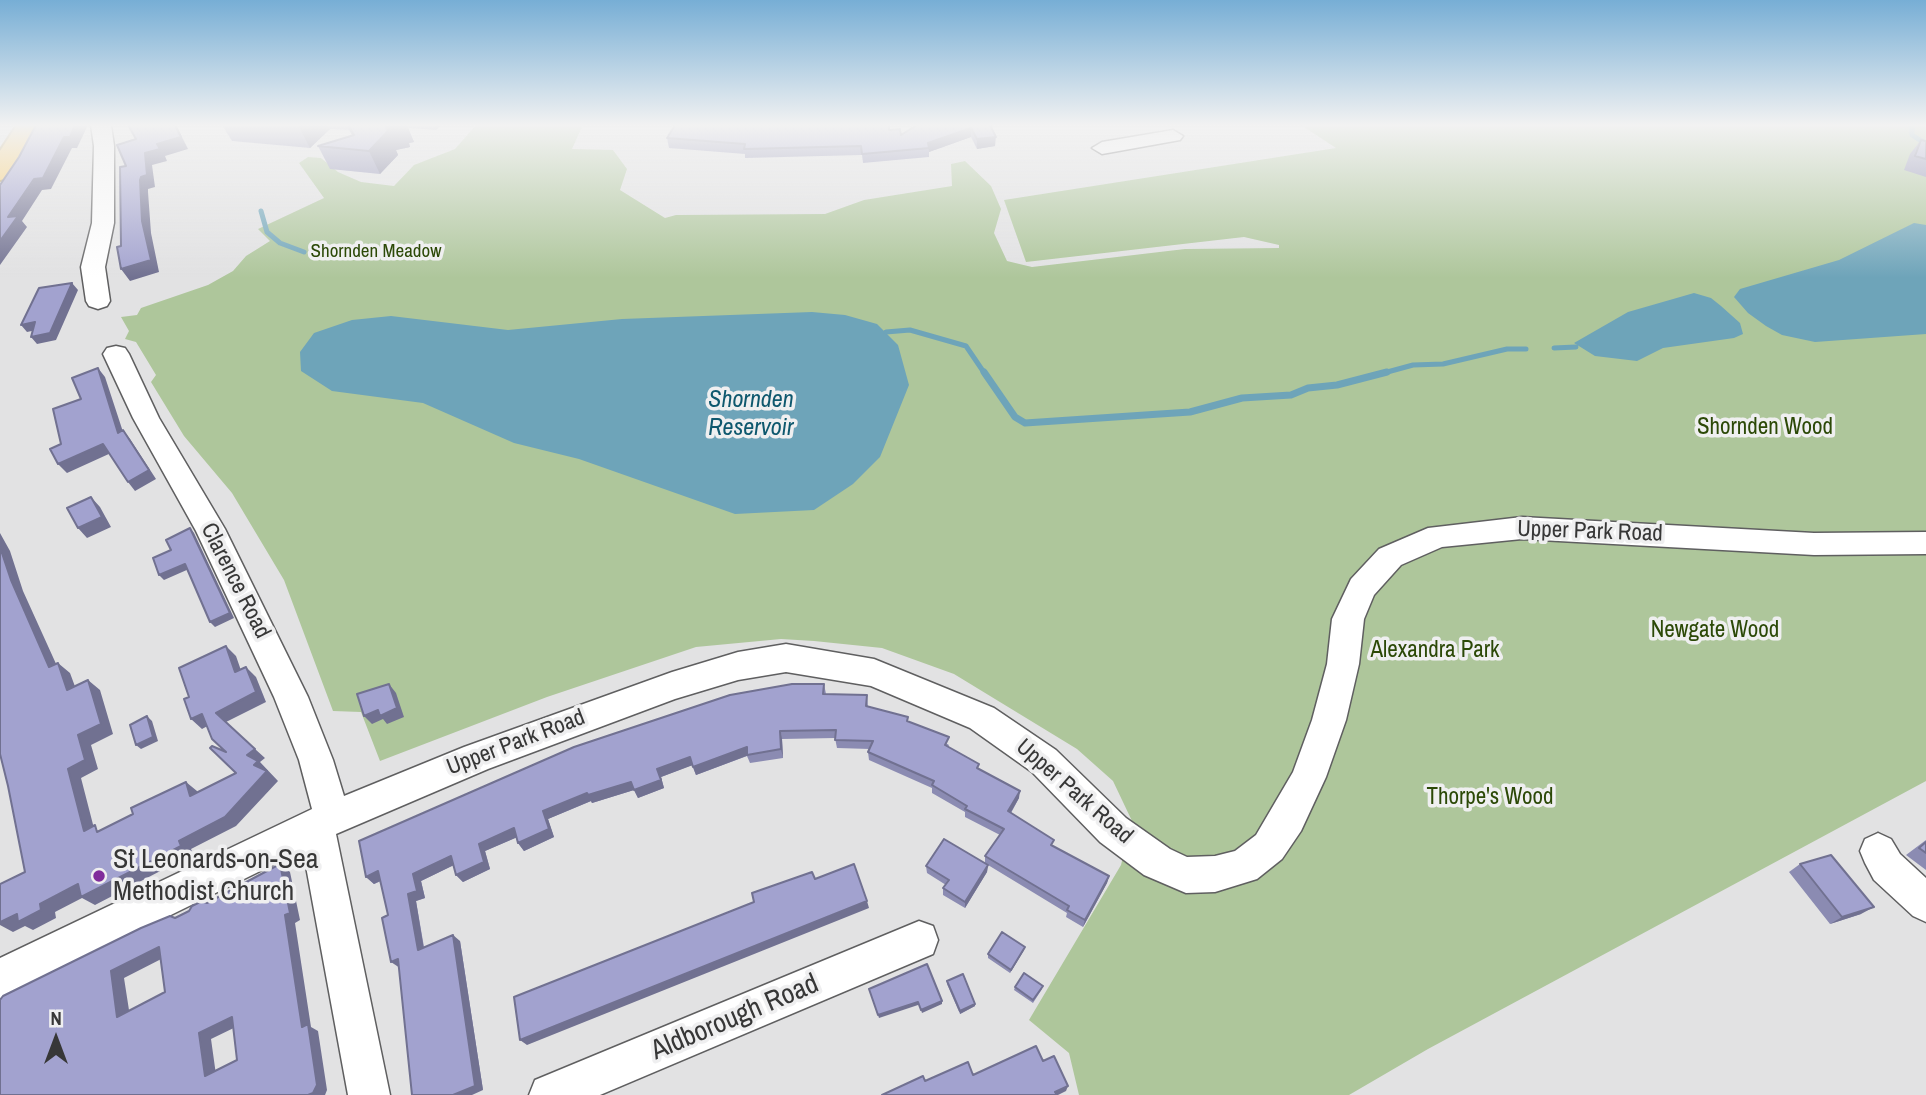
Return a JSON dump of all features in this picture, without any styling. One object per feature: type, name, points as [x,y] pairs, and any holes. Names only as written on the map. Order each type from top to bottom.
[{"type":"street","points":[[98,301],[93,267],[103,223],[104,176]]},
{"type":"street","name":"Clarence Road","points":[[116,354],[146,418],[216,541],[286,685],[316,760],[369,1095]]},
{"type":"street","name":"Upper Park Road","points":[[0,979],[324,821],[573,720],[738,666],[786,658],[874,673],[982,719],[1044,761],[1113,830],[1157,862],[1186,875],[1215,874],[1244,866],[1269,847],[1288,819],[1309,776],[1329,720],[1343,664],[1348,619],[1362,588],[1390,557],[1438,536],[1522,528],[1814,544],[1926,543]]},
{"type":"street","points":[[1878,852],[1888,867],[1926,902]]},
{"type":"street","name":"Aldborough Road","points":[[550,1095],[919,940]]},
{"type":"green space","name":"Alexandra Park","points":[[308,176],[347,176],[361,182],[394,186],[403,176],[625,176],[620,190],[665,218],[676,215],[825,214],[864,200],[952,186],[952,176],[981,176],[991,186],[1001,209],[994,233],[1007,261],[1032,267],[1185,249],[1279,248],[1279,245],[1244,237],[1026,262],[1004,200],[1157,176],[1926,176],[1926,781],[1428,1049],[1349,1095],[1079,1095],[1069,1053],[1029,1020],[1121,865],[1132,821],[1113,781],[1077,749],[954,674],[882,648],[781,639],[696,647],[547,697],[380,761],[361,712],[333,711],[284,580],[232,493],[184,436],[151,382],[156,375],[136,342],[125,339],[129,331],[121,317],[137,315],[141,308],[208,285],[233,271],[246,256],[270,241],[258,229],[324,198]]},
{"type":"water","points":[[1914,223],[1926,225],[1926,334],[1815,342],[1782,335],[1748,313],[1734,297],[1740,289],[1839,260]]},
{"type":"water","points":[[1694,293],[1711,298],[1721,306],[1740,323],[1743,334],[1734,338],[1663,348],[1637,361],[1595,356],[1574,343],[1628,312]]},
{"type":"water","name":"Shornden Reservoir","points":[[812,312],[845,315],[877,324],[898,345],[909,385],[880,457],[853,484],[814,510],[735,514],[579,459],[514,443],[423,403],[332,391],[301,371],[300,352],[314,333],[352,320],[391,316],[508,330],[622,319]]},
{"type":"building","points":[[6,176],[44,176],[34,179],[8,217],[18,216],[0,241],[0,185]]},
{"type":"building","points":[[120,176],[144,176],[140,180],[142,221],[151,260],[121,269],[117,247],[121,246]]},
{"type":"building","points":[[72,283],[50,333],[31,337],[35,322],[21,325],[39,288]]},
{"type":"building","points":[[98,368],[118,433],[123,430],[149,470],[128,482],[103,444],[58,464],[50,449],[61,444],[53,409],[81,399],[72,378]]},
{"type":"building","points":[[91,497],[102,517],[78,528],[67,508]]},
{"type":"building","points":[[190,528],[230,613],[210,622],[185,564],[159,575],[153,558],[171,550],[166,540]]},
{"type":"building","points":[[0,547],[11,580],[49,667],[58,663],[67,690],[88,680],[101,724],[78,735],[85,760],[68,769],[84,831],[95,825],[97,832],[133,814],[131,808],[186,782],[190,796],[236,773],[210,748],[212,746],[226,752],[212,739],[202,714],[191,719],[184,699],[189,697],[179,668],[226,646],[235,672],[246,667],[256,692],[216,713],[255,749],[247,755],[258,761],[254,765],[267,771],[225,817],[179,841],[181,846],[81,897],[78,884],[40,904],[41,910],[18,922],[17,914],[0,922],[0,884],[25,872],[0,754]]},
{"type":"building","points":[[389,684],[397,708],[380,716],[378,710],[364,716],[357,694]]},
{"type":"building","points":[[792,684],[824,684],[823,694],[867,695],[866,706],[908,717],[907,721],[949,737],[945,745],[979,764],[977,768],[1020,791],[1008,811],[1054,840],[1051,845],[1109,876],[1085,920],[1067,910],[1069,906],[985,856],[1004,829],[965,809],[967,806],[932,785],[934,781],[868,752],[873,741],[835,740],[836,730],[780,731],[781,749],[747,755],[747,747],[693,767],[690,757],[657,769],[661,780],[634,790],[631,782],[588,795],[587,793],[543,811],[549,829],[518,843],[514,828],[479,844],[484,862],[456,875],[451,856],[413,874],[417,891],[408,894],[418,950],[453,935],[475,1086],[453,1095],[412,1095],[398,959],[391,962],[382,918],[388,915],[378,871],[366,877],[359,841],[574,747],[730,695]]},
{"type":"building","points":[[147,716],[153,737],[136,745],[130,725]]},
{"type":"building","points":[[944,839],[988,865],[965,902],[943,888],[949,880],[926,866]]},
{"type":"building","points":[[1926,842],[1926,853],[1919,848]]},
{"type":"building","points":[[1831,855],[1874,907],[1842,917],[1800,864]]},
{"type":"building","points":[[280,864],[290,913],[285,915],[302,1027],[308,1024],[317,1085],[313,1093],[0,1095],[0,1000],[3,996],[141,928],[170,916],[175,918],[202,901],[207,903]],"holes":[[[159,947],[165,992],[117,1017],[111,971]],[[232,1017],[237,1060],[205,1076],[199,1033]]]},
{"type":"building","points":[[854,864],[867,901],[520,1040],[514,997],[754,902],[752,893],[812,872],[815,879]]},
{"type":"building","points":[[1002,932],[1025,947],[1011,970],[988,954]]},
{"type":"building","points":[[927,964],[942,1001],[921,1010],[918,1002],[878,1015],[869,989]]},
{"type":"building","points":[[1024,973],[1043,986],[1033,1000],[1015,987]]},
{"type":"building","points":[[963,974],[975,1004],[960,1011],[947,981]]},
{"type":"building","points":[[1036,1046],[1043,1061],[1054,1056],[1068,1086],[1055,1092],[1057,1095],[882,1095],[923,1076],[925,1081],[968,1062],[973,1075]]},
{"type":"waterway","points":[[261,211],[267,232],[280,243],[304,252]]},
{"type":"waterway","points":[[886,332],[910,330],[966,346],[985,374]]},
{"type":"waterway","points":[[1554,348],[1576,347]]},
{"type":"waterway","points":[[1380,374],[1413,365],[1443,364],[1507,349],[1526,349]]},
{"type":"waterway","points":[[984,372],[1015,417],[1025,423],[1190,412],[1242,398],[1291,395],[1308,388],[1337,385],[1387,372]]},
{"type":"place","name":"St Leonards-on-Sea Methodist Church","points":[[99,876]]},
{"type":"park label","name":"Shornden Meadow","points":[[376,252]]},
{"type":"park label","name":"Shornden Wood","points":[[1765,428]]},
{"type":"park label","name":"Newgate Wood","points":[[1715,631]]},
{"type":"park label","name":"Thorpe's Wood","points":[[1490,798]]}]
